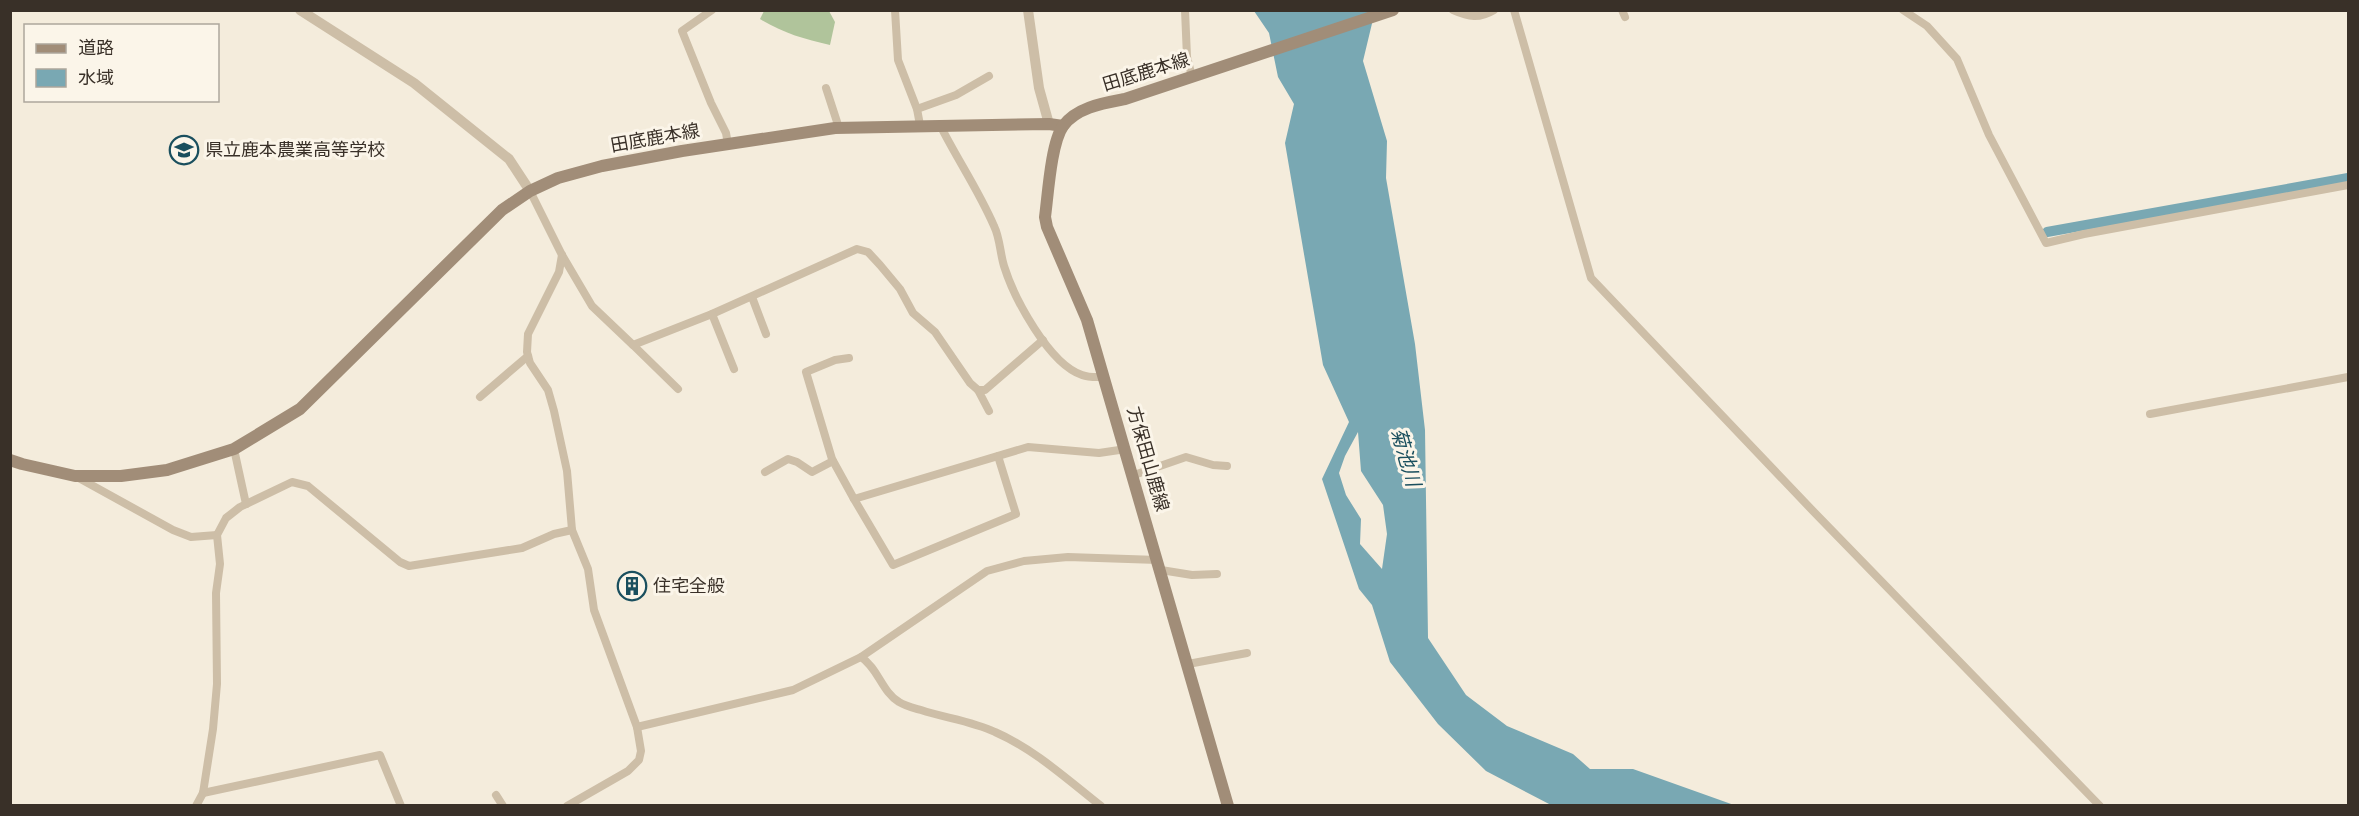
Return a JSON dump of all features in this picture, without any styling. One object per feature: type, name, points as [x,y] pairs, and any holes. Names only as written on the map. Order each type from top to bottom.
[{"type":"main road","name":"田底鹿本線","points":[[10,459],[22,464],[75,476],[121,476],[167,471],[234,449],[300,409],[483,227],[502,210],[530,191],[558,178],[602,166],[839,128],[920,125],[1049,124],[1063,126],[1086,109],[1125,99],[1240,62],[1393,10]]},
{"type":"main road","name":"方保田山鹿線","points":[[1063,126],[1054,155],[1046,217],[1047,227],[1088,320],[1228,806]]},
{"type":"street","points":[[300,10],[414,83],[509,159],[530,191],[562,255],[592,306],[678,389]]},
{"type":"street","points":[[712,10],[682,31],[726,134],[728,144]]},
{"type":"street","points":[[895,10],[898,60],[917,109],[920,125]]},
{"type":"street","points":[[1028,10],[1039,88],[1049,124]]},
{"type":"street","points":[[1185,10],[1187,57],[1192,77]]},
{"type":"street","points":[[1454,10],[1469,17],[1486,15],[1494,10]]},
{"type":"street","points":[[1514,10],[1591,278],[1813,511],[2100,806]]},
{"type":"street","points":[[1903,10],[1927,26],[1957,58],[1989,135],[2046,243],[2349,185]]},
{"type":"street","points":[[917,109],[956,95],[989,76]]},
{"type":"street","points":[[826,88],[839,128]]},
{"type":"street","points":[[940,125],[995,228],[1004,266],[1014,292],[1043,340],[1064,365],[1080,375],[1091,378],[1105,377]]},
{"type":"street","points":[[633,345],[752,297],[856,249],[868,252],[900,289],[913,314],[935,332],[970,384],[978,390],[989,411]]},
{"type":"street","points":[[562,255],[559,272],[528,334],[528,356],[530,363],[548,390],[554,411],[567,471],[572,530],[588,569],[594,610],[637,727],[640,752],[635,764],[628,771],[567,806]]},
{"type":"street","points":[[752,297],[766,334]]},
{"type":"street","points":[[712,314],[734,369]]},
{"type":"street","points":[[978,390],[985,390],[1043,340]]},
{"type":"street","points":[[480,398],[528,356]]},
{"type":"street","points":[[849,358],[835,360],[806,372],[833,461],[893,566],[1016,514],[998,456]]},
{"type":"street","points":[[2150,414],[2349,377]]},
{"type":"street","points":[[854,498],[1028,447],[1099,453],[1126,449]]},
{"type":"street","points":[[234,449],[246,504]]},
{"type":"street","points":[[1134,475],[1186,457],[1214,465],[1227,466]]},
{"type":"street","points":[[765,472],[788,459],[798,462],[812,472],[833,461]]},
{"type":"street","points":[[75,476],[173,531],[191,537],[217,535]]},
{"type":"street","points":[[196,806],[203,794],[213,729],[217,684],[216,593],[220,564],[217,535],[226,518],[246,504],[292,482],[308,486],[400,562],[409,566],[522,548],[554,534],[572,530]]},
{"type":"street","points":[[637,727],[793,690],[861,657],[987,571],[1024,561],[1068,557],[1159,565],[1192,575],[1217,574]]},
{"type":"street","points":[[1188,664],[1247,653]]},
{"type":"street","points":[[861,657],[870,663],[893,698],[900,703],[942,717],[976,724],[998,733],[1026,750],[1101,806]]},
{"type":"street","points":[[203,794],[380,755],[401,806]]},
{"type":"street","points":[[496,795],[503,806]]},
{"type":"green space","points":[[764,11],[829,11],[835,22],[830,45],[794,35],[769,24],[760,19]]},
{"type":"water","name":"菊池川","points":[[1254,11],[1375,11],[1363,61],[1387,141],[1386,178],[1415,344],[1425,430],[1428,638],[1466,695],[1507,726],[1573,754],[1590,769],[1633,769],[1734,805],[1551,805],[1486,771],[1438,724],[1390,662],[1372,605],[1359,589],[1322,479],[1349,422],[1323,365],[1285,143],[1294,104],[1278,77],[1269,33]],"holes":[[[1358,432],[1361,471],[1383,505],[1387,534],[1382,569],[1360,544],[1361,519],[1346,495],[1339,473]]]},
{"type":"waterway","points":[[2047,232],[2348,178]]},
{"type":"place","name":"県立鹿本農業高等学校","points":[[184,150]]},
{"type":"place","name":"住宅全般","points":[[632,586]]}]
